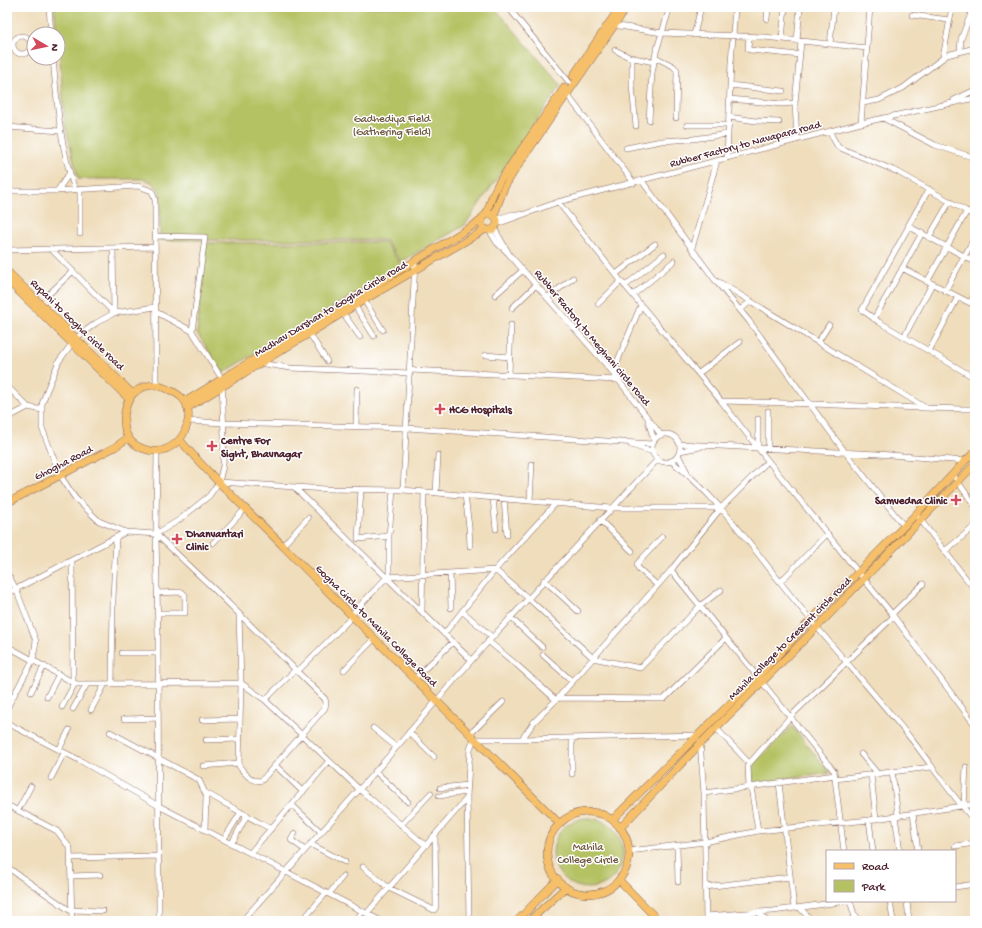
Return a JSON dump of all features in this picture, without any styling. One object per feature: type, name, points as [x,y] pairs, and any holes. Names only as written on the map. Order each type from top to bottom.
[{"type":"main road","points":[[491,223],[507,182],[565,91],[612,25],[620,7]]},
{"type":"main road","points":[[565,91],[569,82],[627,7]]},
{"type":"main road","name":"Madhav Darshan to Gogha Circle road","points":[[186,404],[415,262],[491,223]]},
{"type":"main road","name":"Madhav Darshan to Gogha Circle road","points":[[254,363],[355,306],[491,223]]},
{"type":"main road","name":"Rupani to Gogha circle road","points":[[7,271],[74,341],[131,397]]},
{"type":"main road","name":"Rupani to Gogha circle road","points":[[7,280],[74,341]]},
{"type":"main road","points":[[156,385],[173,390],[186,404],[188,421],[180,440],[169,448],[157,451],[145,449],[136,445],[128,438],[123,422],[126,408],[131,397],[146,386],[156,385]]},
{"type":"main road","name":"Ghogha Road","points":[[7,503],[115,447],[128,438]]},
{"type":"main road","name":"Gogha Circle to Mahila College Road","points":[[180,440],[192,455],[245,509],[283,545],[374,639],[560,824]]},
{"type":"main road","name":"Mahila college to Crescent circle road","points":[[620,828],[716,728],[760,680],[811,620],[861,576],[918,517],[965,461],[975,452]]},
{"type":"main road","points":[[965,461],[975,464]]},
{"type":"main road","name":"Mahila college to Crescent circle road","points":[[612,820],[700,735],[817,627],[904,526],[918,517],[958,482],[975,464]]},
{"type":"main road","points":[[584,812],[597,813],[612,820],[620,828],[626,838],[629,851],[627,866],[619,880],[609,888],[597,893],[584,894],[571,890],[558,879],[552,872],[548,860],[548,847],[552,834],[560,824],[571,816],[584,812]]},
{"type":"main road","points":[[517,921],[558,879]]},
{"type":"main road","points":[[619,880],[659,921]]},
{"type":"main road","points":[[529,921],[566,886]]},
{"type":"street","points":[[49,7],[50,26]]},
{"type":"street","points":[[508,7],[569,82]]},
{"type":"street","points":[[649,120],[650,82],[670,7]]},
{"type":"street","points":[[694,34],[702,7]]},
{"type":"street","points":[[727,158],[735,7]]},
{"type":"street","points":[[767,20],[768,7]]},
{"type":"street","points":[[782,39],[785,7]]},
{"type":"street","points":[[797,140],[795,103],[800,55],[800,7]]},
{"type":"street","points":[[830,44],[834,7]]},
{"type":"street","points":[[861,123],[870,7]]},
{"type":"street","points":[[943,58],[952,7]]},
{"type":"street","points":[[960,51],[961,39],[970,16],[970,7]]},
{"type":"street","points":[[912,15],[949,20]]},
{"type":"street","points":[[612,25],[662,33],[782,39],[867,48]]},
{"type":"street","points":[[749,37],[748,49],[750,50],[800,55]]},
{"type":"street","points":[[863,103],[878,100],[903,88],[947,55],[975,48]]},
{"type":"street","points":[[615,50],[632,58],[655,60],[673,66],[677,70],[676,118]]},
{"type":"street","points":[[632,58],[632,86],[636,126]]},
{"type":"street","points":[[54,66],[60,130],[70,174],[78,189],[80,234]]},
{"type":"street","points":[[730,85],[783,91]]},
{"type":"street","points":[[947,104],[975,90]]},
{"type":"street","points":[[565,91],[634,183]]},
{"type":"street","name":"Rubber Factory to Navapara road","points":[[491,223],[513,214],[522,214],[558,202],[861,123],[975,98]]},
{"type":"street","points":[[730,99],[782,104],[795,103]]},
{"type":"street","points":[[729,117],[756,121],[780,122]]},
{"type":"street","points":[[883,118],[935,145],[975,158]]},
{"type":"street","points":[[687,125],[729,125]]},
{"type":"street","points":[[7,127],[60,130]]},
{"type":"street","points":[[829,132],[838,147],[898,172],[975,216]]},
{"type":"street","points":[[626,148],[661,141],[692,139],[728,134]]},
{"type":"street","points":[[692,248],[717,161]]},
{"type":"street","points":[[58,190],[70,174]]},
{"type":"street","points":[[642,181],[845,452],[904,526]]},
{"type":"street","points":[[7,202],[8,191],[138,186],[152,191],[155,200],[156,385]]},
{"type":"street","points":[[928,189],[862,310],[874,319],[975,378]]},
{"type":"street","points":[[929,237],[950,201]]},
{"type":"street","points":[[558,202],[633,296],[699,373],[861,576],[975,725]]},
{"type":"street","points":[[904,337],[947,247],[967,211]]},
{"type":"street","name":"Rubber Factory to Meghani circle road","points":[[491,223],[508,253],[616,378],[661,434]]},
{"type":"street","points":[[909,226],[975,262]]},
{"type":"street","points":[[874,319],[922,233]]},
{"type":"street","points":[[155,236],[205,237],[192,331]]},
{"type":"street","points":[[945,291],[975,237]]},
{"type":"street","points":[[616,274],[655,244]]},
{"type":"street","points":[[7,250],[155,247]]},
{"type":"street","points":[[113,248],[114,313]]},
{"type":"street","points":[[51,249],[114,313]]},
{"type":"street","points":[[626,286],[664,254]]},
{"type":"street","points":[[633,296],[674,261]]},
{"type":"street","points":[[403,490],[415,262]]},
{"type":"street","points":[[902,268],[970,303],[975,294]]},
{"type":"street","points":[[495,295],[523,270]]},
{"type":"street","points":[[49,294],[73,271]]},
{"type":"street","points":[[547,298],[573,278]]},
{"type":"street","points":[[716,280],[927,408]]},
{"type":"street","points":[[598,304],[621,281]]},
{"type":"street","points":[[512,308],[536,284]]},
{"type":"street","points":[[929,351],[958,297]]},
{"type":"street","points":[[364,300],[383,330]]},
{"type":"street","points":[[740,310],[751,301]]},
{"type":"street","points":[[254,363],[290,368],[616,378],[620,354],[641,305]]},
{"type":"street","points":[[355,306],[374,336]]},
{"type":"street","points":[[156,309],[192,331],[222,383],[224,423],[223,466],[219,482],[209,496],[179,520],[156,534],[126,532],[99,521],[75,498],[60,475],[42,428],[42,404],[59,361],[74,341],[96,323],[114,313],[156,309]]},
{"type":"street","points":[[343,313],[360,337]]},
{"type":"street","points":[[509,374],[511,324]]},
{"type":"street","points":[[818,342],[829,325]]},
{"type":"street","points":[[309,333],[327,361]]},
{"type":"street","points":[[699,373],[740,342]]},
{"type":"street","points":[[485,355],[510,357]]},
{"type":"street","points":[[7,386],[28,407],[42,410]]},
{"type":"street","points":[[356,426],[358,389]]},
{"type":"street","points":[[721,401],[975,409]]},
{"type":"street","points":[[7,418],[28,407]]},
{"type":"street","points":[[768,411],[768,448]]},
{"type":"street","points":[[647,418],[653,442],[652,452]]},
{"type":"street","points":[[758,419],[758,448]]},
{"type":"street","points":[[188,421],[407,428],[623,442],[653,442],[661,434],[670,434],[674,436],[680,444],[679,453],[688,474]]},
{"type":"street","points":[[623,442],[652,452],[658,459],[666,462],[671,461],[679,453],[706,446]]},
{"type":"street","points":[[680,444],[845,452],[965,461]]},
{"type":"street","points":[[157,451],[157,805],[159,921]]},
{"type":"street","points":[[436,493],[438,455]]},
{"type":"street","points":[[242,921],[471,660],[658,459]]},
{"type":"street","points":[[671,461],[688,474],[721,508],[811,620],[912,741],[975,821]]},
{"type":"street","points":[[768,461],[721,508],[671,570],[791,716],[834,771],[844,850]]},
{"type":"street","points":[[530,501],[532,464]]},
{"type":"street","points":[[953,475],[975,506]]},
{"type":"street","points":[[219,482],[294,487],[403,490],[611,508],[721,508]]},
{"type":"street","points":[[294,487],[388,577],[471,660]]},
{"type":"street","points":[[361,489],[358,539],[389,536]]},
{"type":"street","points":[[265,700],[352,616],[388,577],[389,536],[393,490]]},
{"type":"street","points":[[422,612],[424,492]]},
{"type":"street","points":[[465,495],[470,546]]},
{"type":"street","points":[[493,498],[496,529]]},
{"type":"street","points":[[504,499],[507,534]]},
{"type":"street","points":[[444,634],[495,570],[556,503]]},
{"type":"street","points":[[213,543],[245,509]]},
{"type":"street","points":[[918,517],[975,590]]},
{"type":"street","points":[[283,545],[308,518]]},
{"type":"street","points":[[600,520],[632,551]]},
{"type":"street","points":[[945,551],[975,526]]},
{"type":"street","points":[[7,594],[126,532]]},
{"type":"street","points":[[156,534],[239,614],[325,699],[325,708],[262,780],[256,781],[240,768],[239,763],[241,683],[239,614]]},
{"type":"street","points":[[780,582],[827,534]]},
{"type":"street","points":[[112,684],[113,599],[116,537]]},
{"type":"street","points":[[657,585],[638,568],[637,564],[662,537]]},
{"type":"street","points":[[62,707],[74,682],[72,561]]},
{"type":"street","points":[[522,739],[534,722],[557,699],[675,565]]},
{"type":"street","points":[[388,577],[495,570],[528,598],[593,658],[640,668],[700,606],[722,590]]},
{"type":"street","points":[[7,573],[16,589],[36,641],[33,660],[7,708]]},
{"type":"street","points":[[450,573],[451,608]]},
{"type":"street","points":[[544,580],[578,611]]},
{"type":"street","points":[[758,831],[750,787],[749,763],[791,716],[923,584]]},
{"type":"street","points":[[157,593],[182,592],[185,595],[185,613],[157,613]]},
{"type":"street","points":[[462,611],[492,637]]},
{"type":"street","points":[[510,617],[542,647]]},
{"type":"street","points":[[488,642],[557,699],[664,699],[726,638]]},
{"type":"street","points":[[344,670],[374,639]]},
{"type":"street","points":[[414,679],[453,642]]},
{"type":"street","points":[[7,646],[74,682],[87,684],[241,683],[265,700],[359,789],[426,845]]},
{"type":"street","points":[[122,653],[158,653]]},
{"type":"street","points":[[543,655],[572,681]]},
{"type":"street","points":[[31,692],[44,666]]},
{"type":"street","points":[[48,697],[59,674]]},
{"type":"street","points":[[73,709],[87,684]]},
{"type":"street","points":[[91,710],[104,684]]},
{"type":"street","points":[[468,921],[467,795],[472,736],[503,702]]},
{"type":"street","points":[[124,719],[158,718]]},
{"type":"street","points":[[202,720],[240,719]]},
{"type":"street","points":[[7,723],[59,750],[157,805],[381,921]]},
{"type":"street","points":[[373,728],[396,747]]},
{"type":"street","points":[[716,728],[749,763]]},
{"type":"street","points":[[59,750],[69,730]]},
{"type":"street","points":[[110,732],[199,780],[206,795],[205,829]]},
{"type":"street","points":[[409,732],[434,757]]},
{"type":"street","points":[[472,736],[522,739],[700,735],[704,794],[706,919],[842,902]]},
{"type":"street","points":[[572,738],[572,774]]},
{"type":"street","points":[[206,740],[240,739]]},
{"type":"street","points":[[51,778],[64,753]]},
{"type":"street","points":[[861,754],[878,774]]},
{"type":"street","points":[[250,853],[329,761]]},
{"type":"street","points":[[202,766],[239,763]]},
{"type":"street","points":[[275,764],[303,792]]},
{"type":"street","points":[[704,794],[778,783],[871,775],[931,767]]},
{"type":"street","points":[[963,806],[966,767]]},
{"type":"street","points":[[375,771],[408,802]]},
{"type":"street","points":[[892,772],[900,850]]},
{"type":"street","points":[[871,775],[876,818]]},
{"type":"street","points":[[778,783],[794,908]]},
{"type":"street","points":[[440,788],[468,785]]},
{"type":"street","points":[[18,810],[31,786]]},
{"type":"street","points":[[401,825],[431,793]]},
{"type":"street","points":[[206,795],[210,794],[271,829]]},
{"type":"street","points":[[439,796],[467,795]]},
{"type":"street","points":[[355,921],[389,888],[467,795]]},
{"type":"street","points":[[629,851],[705,842],[758,831],[869,820],[975,804]]},
{"type":"street","points":[[7,805],[57,831],[70,848],[72,921]]},
{"type":"street","points":[[292,805],[321,832]]},
{"type":"street","points":[[224,839],[241,812]]},
{"type":"street","points":[[913,813],[918,850]]},
{"type":"street","points":[[232,843],[247,815]]},
{"type":"street","points":[[869,820],[873,850]]},
{"type":"street","points":[[295,833],[291,840],[305,850]]},
{"type":"street","points":[[363,867],[389,888],[432,910],[435,909],[435,835]]},
{"type":"street","points":[[955,846],[975,843]]},
{"type":"street","points":[[310,844],[345,862]]},
{"type":"street","points":[[677,845],[678,882]]},
{"type":"street","points":[[71,858],[158,856]]},
{"type":"street","points":[[7,868],[72,911],[103,911]]},
{"type":"street","points":[[71,876],[100,875]]},
{"type":"street","points":[[302,921],[344,876]]},
{"type":"street","points":[[705,887],[790,877]]},
{"type":"street","points":[[956,887],[975,884]]},
{"type":"street","points":[[849,902],[855,916],[861,921]]},
{"type":"street","points":[[890,902],[892,921]]},
{"type":"street","points":[[907,902],[909,921]]},
{"type":"street","points":[[800,908],[812,921]]},
{"type":"street","points":[[758,912],[767,921]]},
{"type":"street","points":[[850,921],[855,916]]},
{"type":"green space","name":"Gadhediya Field (Gathering Field)","points":[[54,7],[494,7],[561,85],[465,225],[401,262],[385,240],[160,240],[160,192],[153,183],[144,179],[78,179],[65,124],[60,66],[66,66],[66,26],[56,26]]},
{"type":"green space","points":[[385,242],[402,266],[223,373],[197,333],[206,243]]},
{"type":"green space","points":[[792,726],[830,773],[752,784],[751,766]]},
{"type":"green space","name":"Mahila College Circle","points":[[588,818],[601,821],[613,828],[620,840],[623,853],[620,866],[613,878],[601,885],[588,888],[575,885],[563,878],[556,866],[553,853],[556,840],[563,828],[575,821]]},
{"type":"place","name":"HCG Hospitals","points":[[440,409]]},
{"type":"place","name":"Centre For Sight, Bhavnagar","points":[[212,446]]},
{"type":"place","name":"Samvedna Clinic","points":[[956,500]]},
{"type":"place","name":"Dhanvantari Clinic","points":[[177,539]]}]
